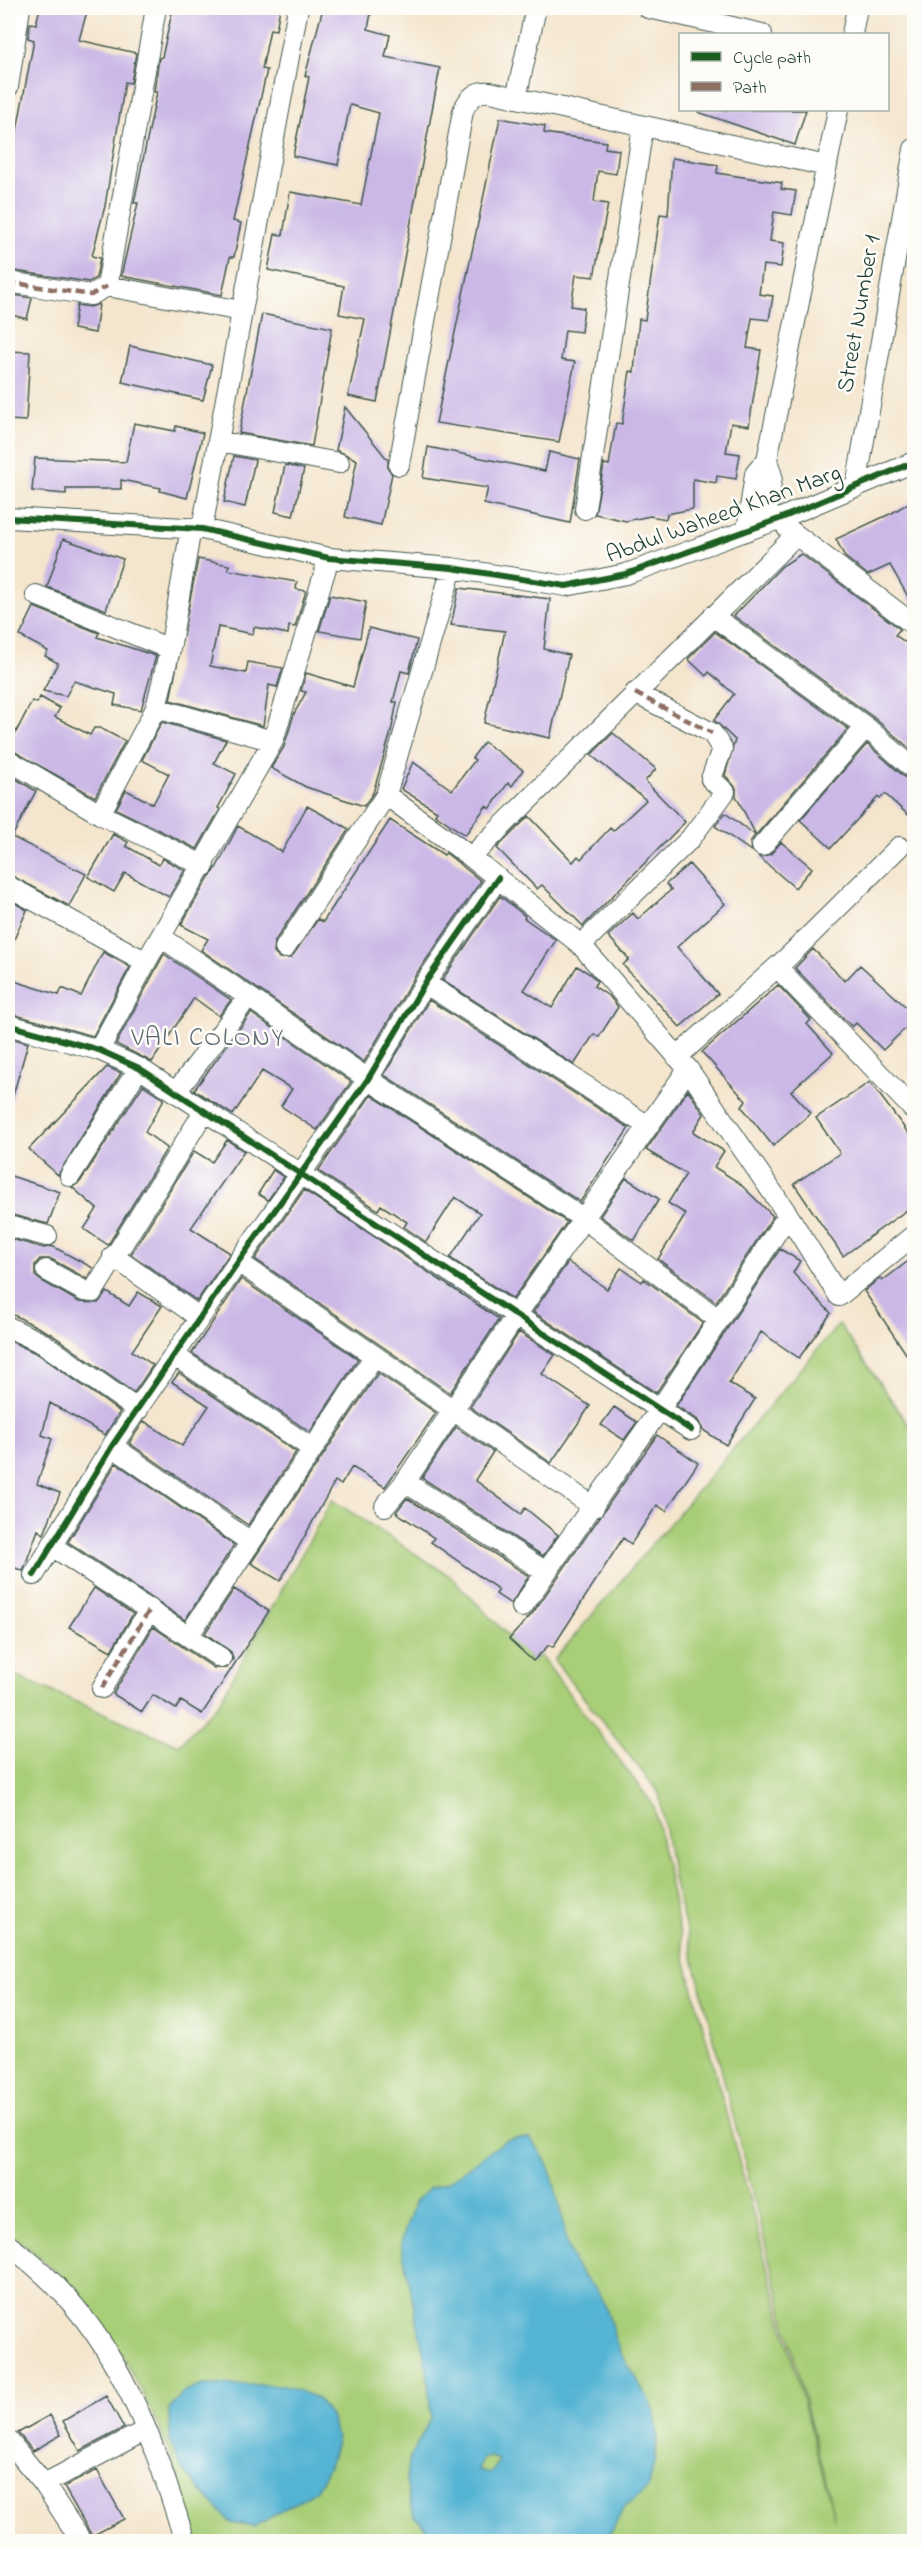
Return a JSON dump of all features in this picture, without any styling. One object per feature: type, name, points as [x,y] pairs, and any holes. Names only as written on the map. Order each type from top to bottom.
[{"type":"street","points":[[8,87],[21,8]]},
{"type":"street","points":[[107,286],[156,8]]},
{"type":"street","points":[[99,814],[156,708],[218,441],[298,8]]},
{"type":"street","points":[[516,98],[536,8]]},
{"type":"street","points":[[648,8],[686,12],[759,33]]},
{"type":"street","points":[[852,33],[857,8]]},
{"type":"street","points":[[399,465],[464,111],[467,102],[482,91],[827,166]]},
{"type":"street","points":[[838,111],[767,460],[772,477],[764,524],[795,536],[915,625]]},
{"type":"street","points":[[585,509],[643,126]]},
{"type":"street","name":"Street Number 1","points":[[856,487],[915,149]]},
{"type":"street","points":[[8,282],[91,295],[107,286],[242,311]]},
{"type":"street","points":[[218,441],[339,463]]},
{"type":"street","name":"Abdul Waheed Khan Marg","points":[[8,518],[196,528],[329,558],[452,568],[566,586],[626,574],[764,524],[915,462]]},
{"type":"street","points":[[471,857],[795,536]]},
{"type":"street","points":[[99,1050],[146,962],[204,866],[273,741],[329,558]]},
{"type":"street","points":[[285,948],[386,795],[452,568]]},
{"type":"street","points":[[36,595],[170,649]]},
{"type":"street","points":[[713,616],[866,728],[915,769]]},
{"type":"street","points":[[581,945],[690,839],[725,792],[711,778],[722,749],[712,733],[635,693]]},
{"type":"street","points":[[156,708],[273,741]]},
{"type":"street","points":[[762,846],[866,728]]},
{"type":"street","points":[[8,760],[99,814],[204,866]]},
{"type":"street","points":[[386,795],[471,857],[581,945],[682,1063],[788,1215],[839,1296],[915,1235]]},
{"type":"street","points":[[385,1506],[405,1482],[517,1314],[648,1126],[682,1063],[899,847]]},
{"type":"street","points":[[34,1575],[112,1446],[238,1262],[368,1079],[425,983],[498,878]]},
{"type":"street","points":[[8,886],[146,962]]},
{"type":"street","points":[[161,937],[368,1079],[584,1219],[718,1319]]},
{"type":"street","points":[[777,967],[915,1110]]},
{"type":"street","points":[[425,983],[648,1126]]},
{"type":"street","points":[[176,1092],[248,997]]},
{"type":"street","points":[[8,1025],[99,1050],[139,1068],[691,1430]]},
{"type":"street","points":[[70,1176],[139,1068]]},
{"type":"street","points":[[46,1270],[84,1292],[93,1292],[113,1256],[205,1110]]},
{"type":"street","points":[[522,1607],[594,1507],[788,1215]]},
{"type":"street","points":[[8,1226],[47,1236]]},
{"type":"street","points":[[113,1256],[200,1318]]},
{"type":"street","points":[[238,1262],[594,1507]]},
{"type":"street","points":[[8,1327],[44,1344],[138,1410]]},
{"type":"street","points":[[175,1356],[313,1449]]},
{"type":"street","points":[[189,1635],[249,1541],[374,1357]]},
{"type":"street","points":[[112,1446],[249,1541]]},
{"type":"street","points":[[405,1482],[546,1572]]},
{"type":"street","points":[[52,1546],[221,1658]]},
{"type":"street","points":[[102,1688],[150,1609]]},
{"type":"street","points":[[8,2246],[52,2280],[77,2308],[114,2359],[146,2430],[185,2541]]},
{"type":"street","points":[[44,2484],[146,2430]]},
{"type":"street","points":[[8,2440],[44,2484],[82,2541]]},
{"type":"green space","points":[[839,1324],[914,1433],[914,2530],[903,2542],[195,2541],[185,2499],[170,2455],[152,2412],[130,2370],[104,2329],[75,2293],[43,2260],[8,2234],[8,1673],[179,1745],[218,1704],[332,1500],[450,1576],[533,1661],[540,1655],[654,1806],[686,1963],[835,2520],[673,1878],[659,1793],[554,1660]]},
{"type":"water","points":[[529,2138],[547,2163],[573,2261],[601,2297],[619,2349],[647,2396],[655,2416],[657,2442],[649,2487],[624,2507],[607,2541],[546,2539],[447,2541],[432,2536],[415,2516],[409,2500],[406,2480],[408,2462],[431,2417],[427,2370],[401,2243],[415,2201],[430,2188],[448,2182],[506,2140]],"holes":[[[488,2456],[498,2460],[493,2471],[488,2474],[478,2470],[483,2458]]]},
{"type":"water","points":[[203,2385],[284,2385],[317,2398],[330,2415],[337,2437],[329,2467],[315,2491],[254,2527],[231,2523],[182,2469],[170,2441],[169,2410],[182,2393]]},
{"type":"building","points":[[40,8],[88,8],[79,40],[136,53],[131,83],[125,82],[105,206],[92,256],[100,258],[96,278],[89,282],[8,270],[8,178],[34,40],[28,38],[30,23],[36,24]]},
{"type":"building","points":[[173,8],[280,8],[276,30],[270,29],[262,69],[267,70],[233,221],[241,223],[234,257],[230,257],[222,295],[121,276],[138,203],[134,203],[157,92],[154,92],[159,58],[162,57]]},
{"type":"building","points":[[323,8],[372,8],[368,29],[390,35],[385,57],[440,68],[377,402],[348,396],[365,319],[339,314],[344,286],[268,270],[275,234],[283,235],[290,192],[361,205],[379,113],[350,105],[338,165],[293,156],[309,77],[305,76]]},
{"type":"building","points":[[698,111],[806,111],[795,145]]},
{"type":"building","points":[[500,118],[545,126],[544,133],[606,142],[605,148],[619,150],[616,174],[598,171],[594,202],[608,204],[594,277],[576,275],[571,306],[584,308],[581,332],[565,330],[561,360],[575,362],[559,442],[436,423]]},
{"type":"building","points":[[672,158],[718,165],[717,173],[782,183],[781,189],[796,191],[792,215],[774,212],[770,241],[784,243],[781,267],[763,265],[759,294],[773,296],[769,320],[752,318],[747,348],[761,350],[749,426],[731,423],[726,452],[740,454],[736,479],[717,476],[716,483],[693,479],[693,509],[667,514],[666,519],[650,516],[626,521],[595,514],[604,464],[609,465],[616,423],[622,424],[630,371],[634,372],[639,319],[645,320],[660,214],[668,215]]},
{"type":"building","points":[[8,294],[32,298],[27,319],[8,314]]},
{"type":"building","points":[[99,304],[95,333],[73,329],[77,305],[90,307]]},
{"type":"building","points":[[262,314],[332,328],[312,446],[239,433]]},
{"type":"building","points":[[130,346],[212,365],[203,400],[122,382]]},
{"type":"building","points":[[8,351],[30,352],[26,421],[8,420]]},
{"type":"building","points":[[345,407],[388,460],[388,468],[392,474],[381,525],[345,517],[357,460],[336,450]]},
{"type":"building","points":[[134,423],[175,431],[176,426],[203,433],[187,498],[160,491],[161,488],[121,480],[121,489],[66,489],[66,494],[32,491],[35,458],[126,462]]},
{"type":"building","points":[[428,447],[545,471],[549,452],[580,459],[570,523],[484,504],[488,488],[423,478]]},
{"type":"building","points":[[234,456],[255,460],[245,507],[224,502]]},
{"type":"building","points":[[285,465],[304,469],[293,516],[275,512]]},
{"type":"building","points":[[915,499],[915,609],[890,565],[868,575],[845,557],[836,539],[892,513]]},
{"type":"building","points":[[63,539],[123,559],[106,610],[47,587]]},
{"type":"building","points":[[801,554],[900,629],[895,635],[915,649],[915,753],[873,717],[734,616],[782,566]]},
{"type":"building","points":[[198,559],[229,565],[228,570],[297,582],[296,589],[306,591],[295,627],[289,626],[288,634],[254,627],[253,634],[218,627],[210,666],[246,673],[248,662],[283,668],[277,687],[269,685],[263,726],[170,700]]},
{"type":"building","points":[[459,588],[550,599],[544,649],[569,655],[550,738],[484,723],[505,631],[451,625]]},
{"type":"building","points":[[330,595],[366,602],[360,638],[319,631]]},
{"type":"building","points":[[34,607],[99,633],[97,637],[156,656],[141,710],[114,705],[116,694],[74,681],[66,696],[43,691],[58,663],[45,656],[48,651],[20,636]]},
{"type":"building","points":[[369,628],[417,640],[409,673],[401,671],[393,702],[397,702],[391,732],[373,793],[364,806],[306,787],[271,768],[284,747],[294,714],[306,692],[301,691],[306,673],[353,687]]},
{"type":"building","points":[[715,632],[848,729],[756,835],[736,796],[736,788],[725,775],[735,740],[714,720],[734,694],[709,672],[706,676],[688,659]]},
{"type":"building","points":[[40,697],[60,708],[55,717],[90,735],[94,728],[100,728],[125,741],[95,797],[8,748],[32,701],[37,703]]},
{"type":"building","points":[[162,722],[226,740],[214,763],[236,774],[218,808],[220,809],[197,849],[116,809],[126,790],[153,804],[169,774],[142,760]]},
{"type":"building","points":[[613,733],[656,769],[645,781],[685,822],[583,926],[542,885],[537,889],[497,848],[529,816],[573,862],[578,856],[581,859],[610,828],[613,831],[646,800],[591,755]]},
{"type":"building","points":[[484,742],[523,770],[512,786],[508,783],[490,809],[486,806],[465,835],[435,814],[437,811],[401,789],[413,762],[452,790],[475,760],[472,758]]},
{"type":"building","points":[[867,744],[906,778],[915,781],[915,821],[885,794],[880,799],[878,797],[831,848],[800,820]]},
{"type":"building","points":[[8,774],[36,791],[12,837],[86,874],[69,906],[8,874]]},
{"type":"building","points":[[307,806],[349,829],[275,941],[274,953],[279,958],[291,958],[318,919],[323,922],[390,820],[444,855],[446,853],[481,881],[415,976],[364,1062],[201,950],[208,939],[181,925],[214,872],[238,826],[282,852]]},
{"type":"building","points":[[725,813],[755,835],[750,843],[751,851],[715,826]]},
{"type":"building","points":[[113,834],[128,842],[126,846],[159,865],[162,858],[185,870],[169,897],[125,873],[114,892],[88,877]]},
{"type":"building","points":[[781,842],[812,868],[795,888],[759,857],[771,854]]},
{"type":"building","points":[[689,864],[725,904],[677,947],[718,994],[680,1027],[623,965],[629,959],[608,936],[633,913],[638,919],[671,890],[666,884]]},
{"type":"building","points":[[500,896],[525,916],[524,918],[556,940],[524,990],[552,1008],[577,966],[597,981],[594,986],[610,997],[618,1007],[599,1037],[594,1034],[574,1065],[442,980]]},
{"type":"building","points":[[8,899],[27,910],[8,953]]},
{"type":"building","points":[[813,949],[845,981],[860,965],[915,1015],[915,1019],[883,1050],[856,1023],[852,1027],[795,968]]},
{"type":"building","points":[[103,952],[130,967],[93,1036],[8,1013],[8,979],[59,995],[62,988],[81,996]]},
{"type":"building","points":[[164,954],[231,1000],[219,1016],[194,998],[152,1062],[116,1044]]},
{"type":"building","points":[[778,985],[811,1020],[807,1024],[833,1053],[791,1091],[811,1113],[773,1146],[742,1107],[746,1101],[702,1052]]},
{"type":"building","points":[[429,1000],[629,1128],[580,1202],[384,1075]]},
{"type":"building","points":[[251,1013],[351,1082],[317,1130],[281,1106],[292,1089],[262,1071],[233,1115],[194,1090]]},
{"type":"building","points":[[8,1037],[28,1043],[12,1099],[8,1098]]},
{"type":"building","points":[[107,1067],[121,1073],[58,1175],[29,1149]]},
{"type":"building","points":[[870,1082],[915,1142],[915,1204],[843,1256],[794,1184],[840,1153],[816,1118]]},
{"type":"building","points":[[143,1085],[164,1099],[145,1132],[167,1148],[108,1245],[84,1229],[97,1209],[72,1187],[80,1182]]},
{"type":"building","points":[[688,1090],[704,1114],[693,1132],[724,1151],[714,1167],[738,1182],[773,1216],[716,1302],[658,1259],[686,1214],[668,1203],[686,1174],[646,1150]]},
{"type":"building","points":[[371,1095],[567,1222],[513,1299],[450,1258],[480,1213],[455,1197],[426,1242],[404,1227],[407,1222],[381,1205],[378,1210],[318,1171]]},
{"type":"building","points":[[227,1140],[244,1151],[191,1228],[230,1253],[197,1301],[131,1254],[194,1151],[212,1162]]},
{"type":"building","points":[[273,1170],[284,1177],[268,1200],[258,1194]]},
{"type":"building","points":[[8,1175],[60,1192],[48,1224],[8,1214]]},
{"type":"building","points":[[626,1178],[659,1199],[634,1241],[600,1216]]},
{"type":"building","points":[[304,1190],[499,1319],[450,1393],[255,1259]]},
{"type":"building","points":[[8,1238],[44,1248],[52,1246],[93,1268],[87,1279],[51,1259],[40,1259],[35,1265],[35,1276],[79,1302],[98,1303],[107,1292],[129,1306],[138,1292],[162,1306],[132,1351],[153,1365],[134,1393],[51,1334],[8,1312]]},
{"type":"building","points":[[780,1249],[800,1261],[793,1273],[831,1313],[799,1358],[761,1332],[729,1383],[755,1399],[726,1445],[703,1430],[698,1420],[676,1406]]},
{"type":"building","points":[[915,1256],[915,1367],[864,1291],[880,1278],[882,1281]]},
{"type":"building","points":[[568,1262],[607,1289],[621,1268],[642,1282],[644,1279],[703,1323],[656,1393],[533,1312]]},
{"type":"building","points":[[241,1279],[358,1359],[310,1432],[192,1353]]},
{"type":"building","points":[[519,1332],[555,1355],[542,1374],[590,1406],[551,1463],[470,1407]]},
{"type":"building","points":[[8,1340],[38,1354],[120,1412],[105,1435],[50,1403],[42,1435],[52,1439],[37,1484],[60,1493],[44,1534],[38,1530],[23,1571],[8,1565]]},
{"type":"building","points":[[179,1373],[296,1452],[248,1525],[129,1443],[144,1421],[182,1446],[209,1406],[172,1382]]},
{"type":"building","points":[[378,1373],[436,1413],[385,1487],[352,1467],[341,1485],[335,1481],[280,1581],[251,1563]]},
{"type":"building","points":[[614,1407],[637,1422],[624,1440],[601,1425]]},
{"type":"building","points":[[456,1427],[493,1452],[475,1480],[521,1514],[525,1508],[558,1535],[543,1556],[422,1478]]},
{"type":"building","points":[[657,1435],[698,1463],[666,1511],[657,1505],[631,1544],[623,1538],[553,1647],[549,1645],[533,1661],[509,1639],[532,1614]]},
{"type":"building","points":[[116,1463],[234,1545],[185,1620],[68,1542]]},
{"type":"building","points":[[407,1498],[529,1576],[511,1604],[496,1594],[499,1590],[431,1542],[434,1538],[396,1512]]},
{"type":"building","points":[[94,1588],[133,1614],[111,1651],[69,1627]]},
{"type":"building","points":[[234,1589],[269,1611],[202,1714],[181,1701],[176,1709],[153,1695],[142,1712],[113,1694],[153,1627],[214,1668],[227,1668],[233,1659],[231,1652],[205,1633]]},
{"type":"building","points":[[106,2396],[124,2428],[80,2451],[63,2421]]},
{"type":"building","points":[[50,2415],[61,2435],[33,2451],[18,2433]]},
{"type":"building","points":[[97,2470],[124,2519],[92,2536],[64,2487]]},
{"type":"marked path","points":[[8,282],[91,295],[107,286]]},
{"type":"marked path","points":[[635,693],[712,733]]},
{"type":"marked path","points":[[102,1688],[150,1609]]},
{"type":"cycle path","points":[[8,518],[202,529],[329,558],[452,568],[566,586],[626,574],[779,519],[914,462]]},
{"type":"cycle path","points":[[34,1575],[112,1446],[238,1262],[368,1079],[425,983],[498,878]]},
{"type":"cycle path","points":[[8,1025],[99,1050],[139,1068],[691,1430]]},
{"type":"district","name":"VALI COLONY","points":[[208,1039]]}]
